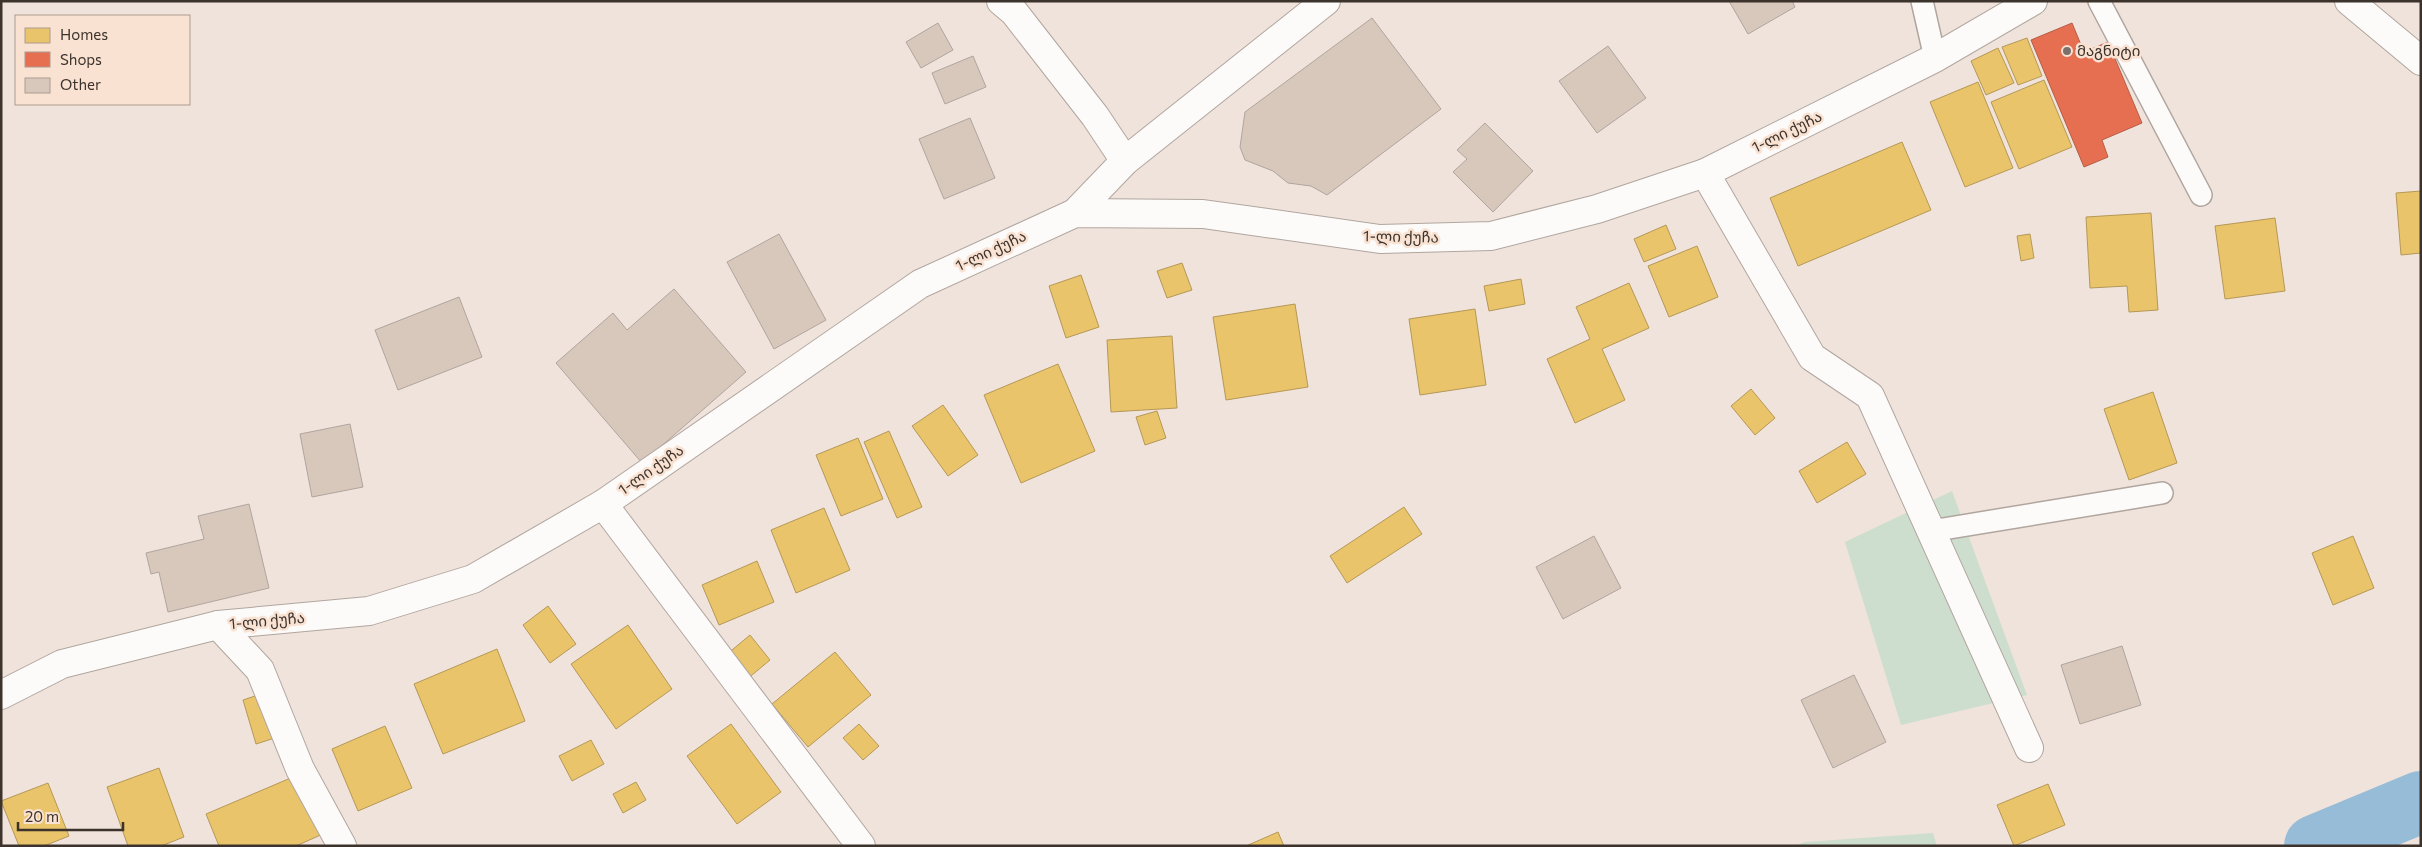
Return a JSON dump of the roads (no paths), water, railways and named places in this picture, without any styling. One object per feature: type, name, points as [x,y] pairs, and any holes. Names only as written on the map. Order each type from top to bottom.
[{"type":"street","points":[[1001,1],[1014,12],[1096,116],[1125,161]]},
{"type":"street","points":[[1075,212],[1125,161],[1326,1]]},
{"type":"street","name":"1-ლი ქუჩა","points":[[1,695],[62,664],[218,625],[369,611],[473,579],[603,504],[920,284],[1075,212],[1203,214],[1380,240],[1491,236],[1597,209],[1705,173],[1935,58],[2033,1]]},
{"type":"street","points":[[2349,1],[2421,61]]},
{"type":"street","points":[[1705,173],[1812,357],[1870,396],[2029,748]]},
{"type":"street","points":[[603,504],[861,846]]},
{"type":"street","points":[[218,625],[260,670],[300,769],[342,846]]},
{"type":"lane","points":[[1922,1],[1935,58]]},
{"type":"lane","points":[[2099,1],[2201,195]]},
{"type":"lane","points":[[1931,531],[2162,493]]},
{"type":"waterway","points":[[2315,846],[2421,802]]},
{"type":"place","name":"მაგნიტი","points":[[2067,51]]}]
